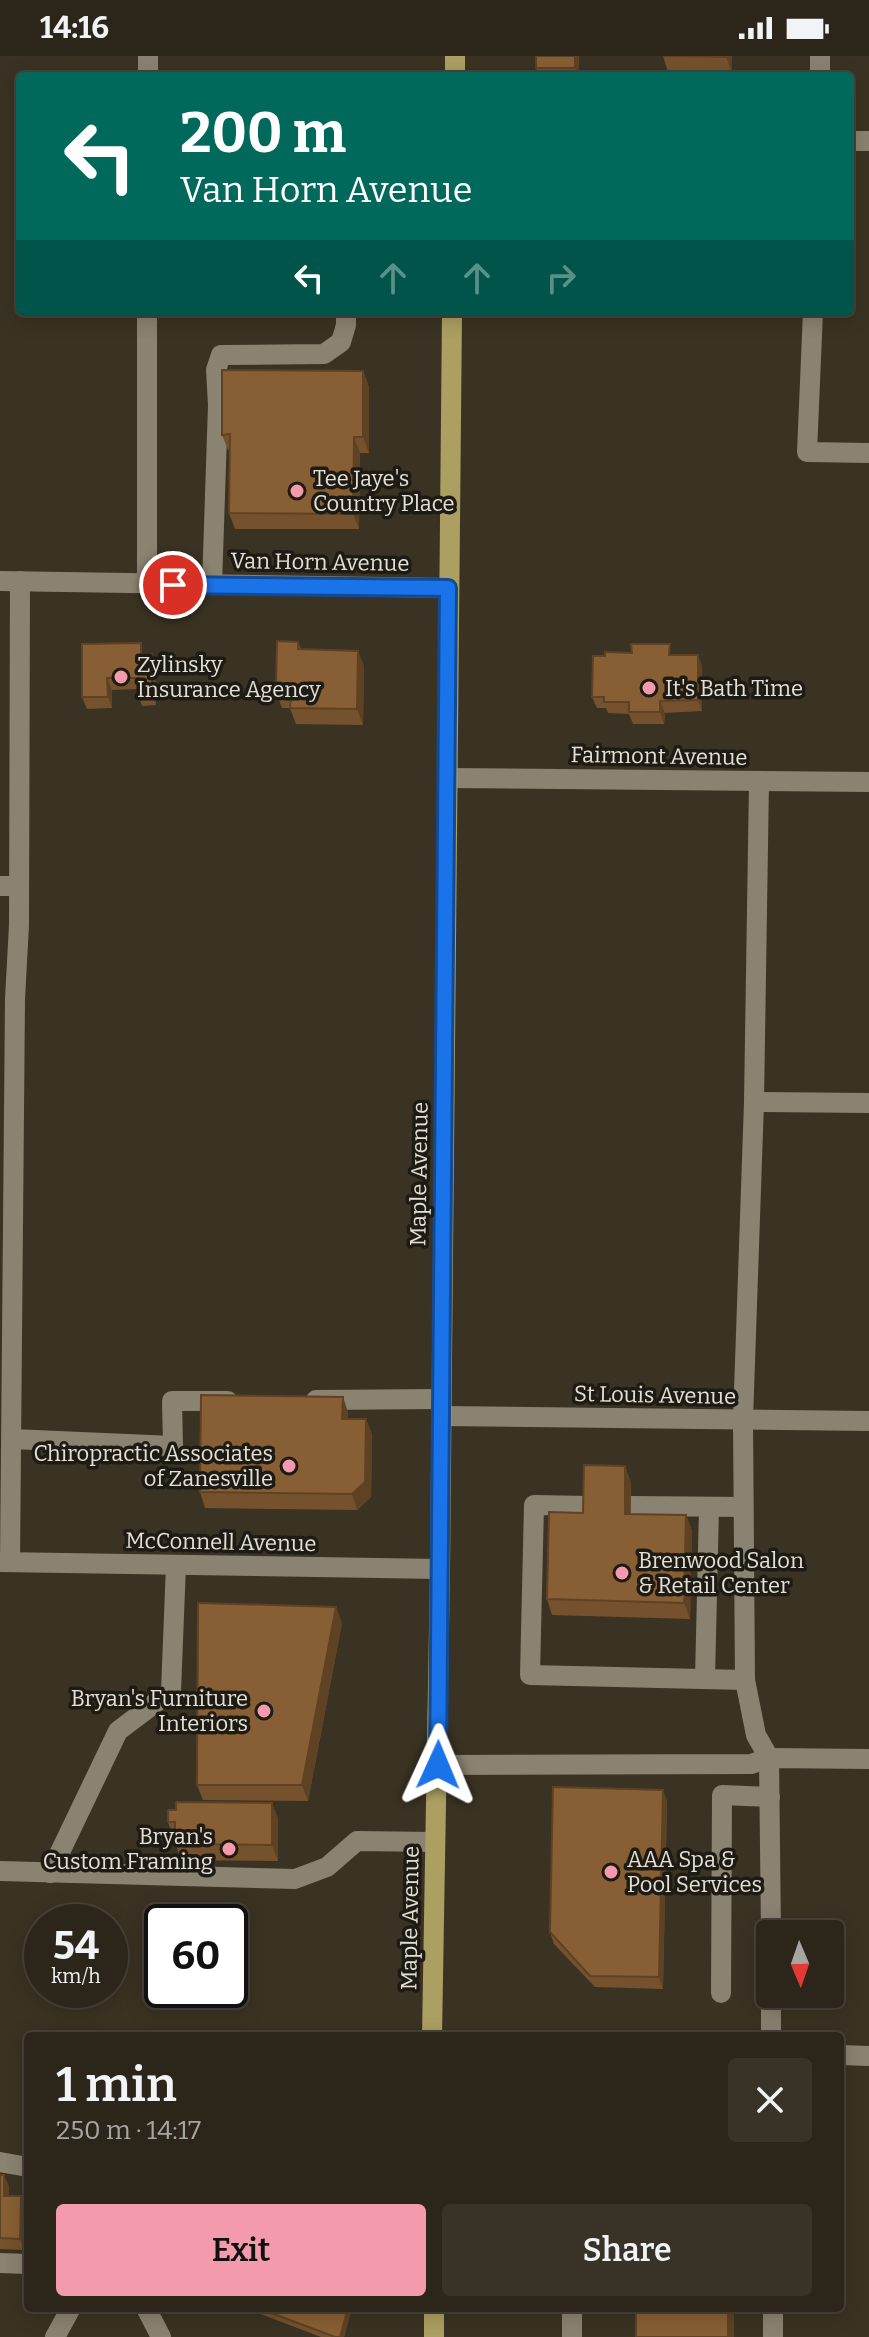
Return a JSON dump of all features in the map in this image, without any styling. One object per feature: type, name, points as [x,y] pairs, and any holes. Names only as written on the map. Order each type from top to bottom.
[{"type":"main road","name":"Maple Avenue","points":[[432,2032],[438,1765],[452,316]]},
{"type":"main road","points":[[434,2312],[434,2337]]},
{"type":"street","points":[[147,316],[147,585]]},
{"type":"street","points":[[212,585],[218,405],[216,370],[221,355],[324,354],[341,342],[346,316]]},
{"type":"street","points":[[813,316],[807,452],[869,453]]},
{"type":"street","points":[[5,1562],[12,1439],[6,1269],[15,999],[10,886],[10,581]]},
{"type":"street","name":"Van Horn Avenue","points":[[10,581],[448,588]]},
{"type":"street","name":"Fairmont Avenue","points":[[448,778],[869,782]]},
{"type":"street","points":[[759,781],[743,1507],[745,1680],[756,1735],[769,1758],[771,1920]]},
{"type":"street","points":[[754,1102],[869,1103]]},
{"type":"street","name":"St Louis Avenue","points":[[297,1400],[743,1420],[869,1421]]},
{"type":"street","points":[[12,1439],[173,1446],[172,1401],[250,1401]]},
{"type":"street","points":[[589,1506],[534,1505],[530,1675],[745,1680]]},
{"type":"street","points":[[631,1506],[743,1507]]},
{"type":"street","points":[[705,1679],[709,1507]]},
{"type":"street","name":"McConnell Avenue","points":[[5,1562],[440,1569]]},
{"type":"street","points":[[50,1873],[118,1731],[171,1691],[176,1565]]},
{"type":"street","points":[[438,1765],[751,1764],[769,1758],[869,1759]]},
{"type":"street","points":[[721,1993],[722,1795],[770,1797]]},
{"type":"street","points":[[0,1871],[295,1879],[327,1867],[357,1841],[435,1842]]},
{"type":"street","points":[[771,2008],[771,2032]]},
{"type":"street","points":[[844,2055],[869,2056]]},
{"type":"street","points":[[0,2162],[24,2166]]},
{"type":"street","points":[[0,2263],[24,2264]]},
{"type":"street","points":[[55,2337],[69,2312]]},
{"type":"street","points":[[148,2312],[161,2337]]},
{"type":"street","points":[[572,2312],[572,2337]]},
{"type":"street","points":[[773,2312],[773,2337]]},
{"type":"building","points":[[536,56],[575,56],[575,68],[536,68]]},
{"type":"building","name":"Tee Jaye's Country Place","points":[[222,370],[363,371],[363,437],[354,437],[353,514],[229,513],[230,434],[222,435]]},
{"type":"building","points":[[277,641],[298,642],[298,649],[358,651],[357,709],[290,708],[291,692],[276,692]]},
{"type":"building","name":"Zylinsky Insurance Agency","points":[[141,643],[141,654],[152,654],[152,694],[138,694],[138,678],[107,678],[108,697],[82,697],[82,644]]},
{"type":"building","name":"It's Bath Time","points":[[631,644],[670,644],[669,655],[698,655],[698,700],[660,701],[660,712],[629,712],[629,702],[604,702],[604,697],[592,697],[593,656],[605,656],[605,652],[632,653]]},
{"type":"building","name":"Chiropractic Associates of Zanesville","points":[[201,1395],[343,1397],[342,1419],[366,1419],[365,1482],[352,1494],[200,1492]]},
{"type":"building","name":"Brenwood Salon & Retail Center","points":[[584,1465],[625,1466],[625,1514],[686,1515],[684,1603],[547,1599],[549,1512],[583,1513]]},
{"type":"building","name":"Bryan's Furniture Interiors","points":[[198,1603],[336,1607],[302,1785],[197,1785]]},
{"type":"building","name":"AAA Spa & Pool Services","points":[[553,1787],[663,1790],[659,1977],[590,1976],[550,1932]]},
{"type":"building","points":[[176,1802],[272,1803],[272,1845],[175,1844],[175,1822],[168,1822],[168,1810],[176,1810]]},
{"type":"building","points":[[0,2175],[4,2175],[4,2196],[21,2196],[20,2239],[0,2238]]},
{"type":"building","points":[[269,2312],[347,2312],[340,2337]]},
{"type":"building","points":[[636,2312],[728,2312],[728,2337],[636,2337]]},
{"type":"place","name":"Tee Jaye's Country Place","points":[[297,491]]},
{"type":"place","name":"Zylinsky Insurance Agency","points":[[121,677]]},
{"type":"place","name":"It's Bath Time","points":[[649,688]]},
{"type":"place","name":"Chiropractic Associates of Zanesville","points":[[289,1466]]},
{"type":"place","name":"Brenwood Salon & Retail Center","points":[[622,1573]]},
{"type":"place","name":"Bryan's Furniture Interiors","points":[[264,1711]]},
{"type":"place","name":"Bryan's Custom Framing","points":[[229,1849]]},
{"type":"place","name":"AAA Spa & Pool Services","points":[[611,1872]]},
{"type":"route","points":[[173,585],[448,588],[438,1765]]}]
